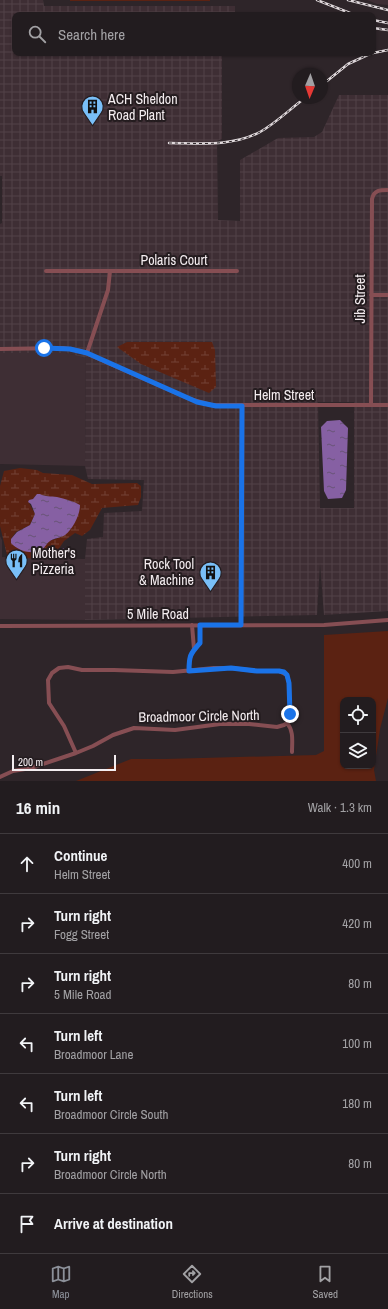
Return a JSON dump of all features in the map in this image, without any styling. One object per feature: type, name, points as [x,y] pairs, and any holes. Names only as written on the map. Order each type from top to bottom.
[{"type":"street","name":"Jib Street","points":[[371,405],[372,199],[374,193],[388,190]]},
{"type":"street","name":"Polaris Court","points":[[46,270],[237,271]]},
{"type":"street","points":[[87,353],[108,290],[110,271]]},
{"type":"street","points":[[371,295],[388,294]]},
{"type":"street","name":"Helm Street","points":[[0,349],[75,349],[197,402],[216,406],[388,405]]},
{"type":"street","points":[[241,625],[242,406]]},
{"type":"street","name":"5 Mile Road","points":[[0,626],[324,625],[388,620]]},
{"type":"street","points":[[192,625],[194,649]]},
{"type":"street","points":[[189,671],[189,658],[194,649],[200,643],[200,625]]},
{"type":"street","points":[[76,753],[64,726],[48,698],[48,680],[52,673],[59,668],[68,667],[82,670],[173,672],[231,668],[257,671],[279,671],[287,675],[289,683],[290,714],[287,722],[292,731],[292,752]]},
{"type":"street","name":"Broadmoor Circle North","points":[[0,776],[12,771],[31,768],[76,753],[113,735],[134,728],[181,730],[220,724],[249,724],[277,727],[284,725],[287,722]]},
{"type":"shaded area","points":[[0,0],[43,0],[44,6],[235,6],[235,12],[12,12],[12,56],[222,56],[222,139],[217,141],[218,220],[240,221],[240,160],[278,138],[314,137],[322,132],[339,95],[388,95],[388,611],[324,615],[320,563],[317,615],[85,620],[85,559],[87,539],[103,537],[104,513],[142,511],[144,480],[88,479],[85,466],[86,358],[66,353],[0,353],[0,224],[2,223],[2,176],[0,176]],"holes":[[[318,402],[354,402],[354,508],[320,508]]]},
{"type":"shaded area","points":[[367,0],[388,0],[388,5],[377,4]]},
{"type":"shaded area","points":[[0,353],[66,353],[86,358],[85,466],[0,464]]},
{"type":"shaded area","points":[[0,536],[2,540],[2,557],[85,559],[85,620],[0,619]]},
{"type":"green space","points":[[210,0],[210,1],[70,1]]},
{"type":"green space","points":[[127,342],[212,342],[215,350],[216,387],[209,393],[141,364],[117,347]]},
{"type":"green space","points":[[20,468],[37,470],[43,473],[72,475],[92,484],[137,483],[141,486],[141,497],[138,505],[102,508],[90,530],[82,536],[75,533],[64,541],[54,556],[35,559],[7,555],[0,526],[0,486],[4,471]],"holes":[[[36,495],[48,496],[69,529],[64,535],[42,541],[11,539],[16,532],[30,525],[35,514],[28,501],[33,499]]]},
{"type":"green space","points":[[388,631],[388,698],[380,729],[376,756],[376,697],[340,697],[340,769],[374,769],[376,781],[76,781],[131,759],[316,755],[324,751],[324,635]]},
{"type":"water","points":[[340,420],[348,428],[346,490],[342,498],[328,499],[324,491],[321,427],[327,421]]},
{"type":"water","points":[[37,494],[72,501],[80,505],[80,509],[73,526],[65,535],[53,539],[42,550],[30,552],[21,550],[14,546],[11,543],[11,539],[17,532],[30,525],[35,514],[31,504],[28,502]]},
{"type":"water","points":[[63,548],[73,552],[71,554],[60,554]]},
{"type":"railway","points":[[317,0],[347,12]]},
{"type":"railway","points":[[348,0],[388,10]]},
{"type":"railway","points":[[376,21],[388,23]]},
{"type":"railway","points":[[376,28],[388,30]]},
{"type":"railway","points":[[376,52],[388,50]]},
{"type":"railway","points":[[328,80],[348,64],[365,56]]},
{"type":"railway","points":[[169,143],[215,143],[249,137],[272,124],[297,104]]},
{"type":"place","name":"ACH Sheldon Road Plant","points":[[92,126]]},
{"type":"place","name":"Mother's Pizzeria","points":[[16,580]]},
{"type":"place","name":"Rock Tool & Machine","points":[[210,592]]},
{"type":"route","points":[[44,348],[75,349],[87,353],[197,402],[216,406],[242,406],[241,625],[200,625],[200,643],[190,654],[189,671],[214,668],[231,668],[284,672],[287,675],[289,683],[290,714]]}]
